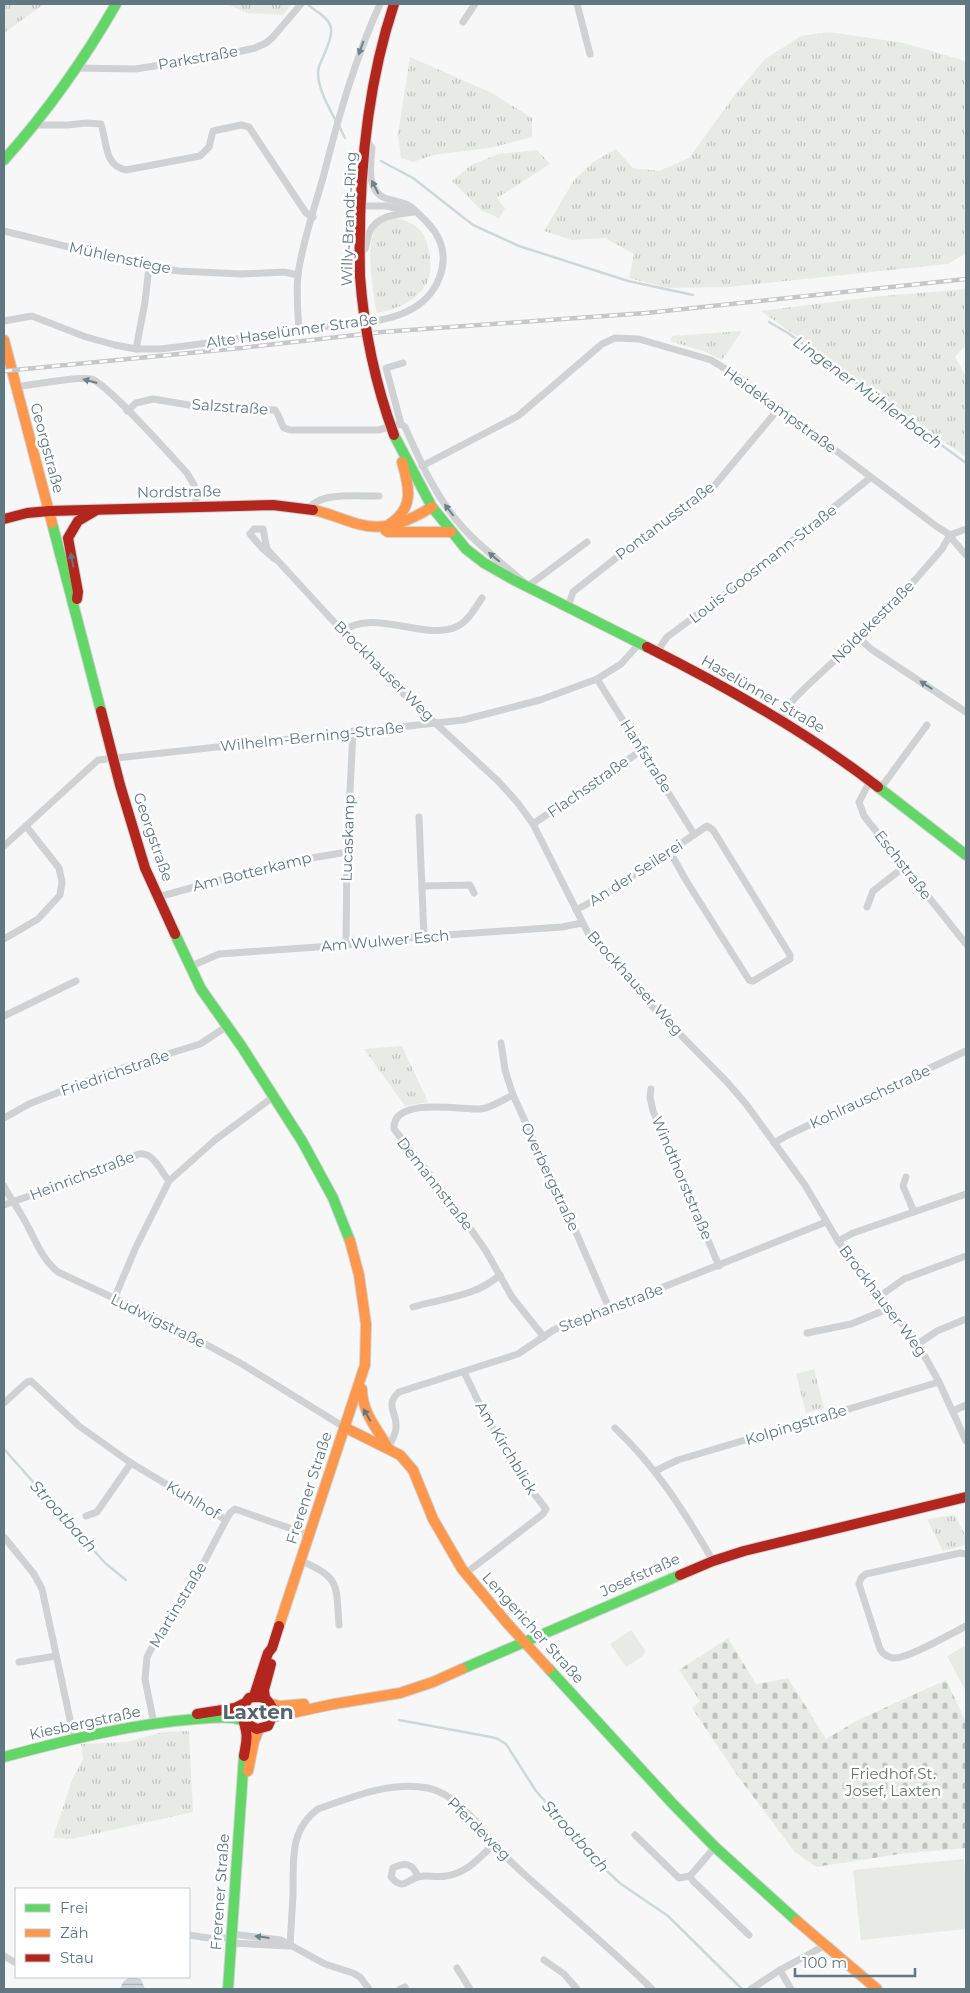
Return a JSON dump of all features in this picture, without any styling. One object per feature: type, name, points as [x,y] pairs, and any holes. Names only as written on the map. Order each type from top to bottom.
[{"type":"main road","points":[[4,160],[34,125],[76,68],[116,4]]},
{"type":"main road","name":"Willy-Brandt-Ring","points":[[394,4],[370,100],[362,206],[360,276],[369,351],[381,400],[407,468],[432,507]]},
{"type":"main road","name":"Georgstraße","points":[[4,340],[131,826],[145,868],[189,967],[201,989],[226,1027],[242,1047],[322,1175],[341,1216],[359,1275],[367,1336]]},
{"type":"main road","points":[[407,468],[409,487],[407,504],[396,521],[382,528],[388,532],[427,529],[450,532]]},
{"type":"main road","name":"Nordstraße","points":[[4,519],[27,513],[49,511],[274,505],[310,509],[358,525],[382,528],[409,521],[432,507]]},
{"type":"main road","name":"Haselünner Straße","points":[[432,507],[450,532],[466,549],[484,563],[640,643],[779,719],[826,748],[966,855]]},
{"type":"main road","points":[[75,608],[78,592],[68,538],[70,531],[80,518],[90,512],[114,508]]},
{"type":"main road","name":"Frerener Straße","points":[[254,1696],[268,1653],[272,1648],[344,1427],[362,1378],[367,1336]]},
{"type":"main road","points":[[362,1378],[360,1400],[388,1448]]},
{"type":"main road","name":"Lengericher Straße","points":[[344,1427],[400,1454],[413,1470],[433,1519],[466,1573],[492,1606],[714,1847],[824,1946],[877,1989]]},
{"type":"main road","name":"Josefstraße","points":[[273,1717],[400,1693],[433,1682],[713,1561],[753,1549],[966,1497]]},
{"type":"main road","name":"Frerener Straße","points":[[269,1701],[264,1690],[273,1654],[272,1648]]},
{"type":"main road","points":[[254,1696],[269,1701],[273,1717],[268,1726],[259,1729],[252,1728],[244,1722],[241,1713],[243,1704],[254,1696]]},
{"type":"main road","name":"Josefstraße","points":[[269,1701],[280,1706],[320,1703],[334,1704]]},
{"type":"main road","name":"Kiesbergstraße","points":[[172,1721],[182,1717],[236,1708],[243,1704]]},
{"type":"main road","name":"Kiesbergstraße","points":[[4,1757],[74,1738],[172,1721],[231,1717],[244,1722]]},
{"type":"main road","name":"Frerener Straße","points":[[228,1989],[242,1770],[247,1733],[244,1722]]},
{"type":"main road","name":"Frerener Straße","points":[[241,1796],[254,1741],[259,1729]]},
{"type":"street","name":"Parkstraße","points":[[76,68],[135,69],[219,56],[255,48],[273,37],[301,4]]},
{"type":"street","name":"Willy-Brandt-Ring","points":[[299,331],[298,275],[313,214],[339,114],[364,38],[380,4]]},
{"type":"street","points":[[463,22],[475,4]]},
{"type":"street","points":[[577,4],[590,54]]},
{"type":"street","points":[[34,125],[102,124],[112,164],[117,168],[126,170],[194,158],[206,151],[213,131],[241,125],[248,127],[306,213],[313,214]]},
{"type":"street","points":[[366,141],[372,148],[372,182],[376,190],[386,199],[412,208],[414,212]]},
{"type":"street","points":[[362,206],[386,206],[414,212]]},
{"type":"street","points":[[360,251],[365,249],[369,233],[376,222],[389,216],[414,212]]},
{"type":"street","name":"Alte Haselünner Straße","points":[[4,321],[32,316],[86,337],[136,349],[160,349],[360,323],[397,315],[419,305],[430,296],[438,284],[442,270],[442,253],[435,231],[414,212]]},
{"type":"street","name":"Mühlenstiege","points":[[4,231],[149,267],[179,271],[241,274],[284,272],[298,275]]},
{"type":"street","points":[[136,349],[145,302],[149,267]]},
{"type":"street","name":"Heidekampstraße","points":[[422,466],[518,416],[602,344],[615,338],[639,339],[712,360],[737,376],[780,407],[870,478],[943,532],[950,535],[966,555]]},
{"type":"street","name":"Haselünner Straße","points":[[403,363],[386,368],[401,424],[405,427],[422,466],[447,508],[464,528],[491,555],[528,586]]},
{"type":"street","points":[[15,387],[91,379],[105,388],[187,472],[194,485],[197,508]]},
{"type":"street","name":"Salzstraße","points":[[127,411],[136,403],[152,399],[195,406],[275,410],[279,414],[280,423],[284,428],[290,430],[378,430],[401,424]]},
{"type":"street","name":"Pontanusstraße","points":[[568,607],[573,592],[649,532],[714,486],[780,407]]},
{"type":"street","name":"Louis-Goosmann-Straße","points":[[657,652],[667,637],[747,577],[870,478]]},
{"type":"street","points":[[310,509],[313,503],[323,498],[379,496]]},
{"type":"street","name":"Brockhauser Weg","points":[[275,559],[250,534],[254,529],[263,529],[267,549],[275,559],[380,672],[437,723],[518,802],[533,824],[582,923],[608,957],[651,1005],[727,1082],[774,1143],[805,1185],[838,1241],[918,1344],[953,1410],[966,1441]]},
{"type":"street","points":[[950,535],[966,529]]},
{"type":"street","name":"Nöldekestraße","points":[[779,719],[801,692],[888,611],[942,549],[950,535]]},
{"type":"street","points":[[528,586],[587,542]]},
{"type":"street","points":[[342,632],[356,623],[366,622],[424,629],[450,629],[463,622],[482,598]]},
{"type":"street","points":[[859,638],[870,649],[966,712]]},
{"type":"street","name":"Wilhelm-Berning-Straße","points":[[4,846],[98,760],[463,720],[505,710],[573,689],[597,679],[621,664],[640,643]]},
{"type":"street","name":"Hanfstraße","points":[[597,679],[694,834]]},
{"type":"street","points":[[880,789],[927,725]]},
{"type":"street","name":"Lucaskamp","points":[[346,946],[346,852],[353,731]]},
{"type":"street","name":"Flachsstraße","points":[[533,824],[642,750]]},
{"type":"street","name":"Eschstraße","points":[[870,781],[860,796],[860,808],[904,868],[966,944]]},
{"type":"street","points":[[419,818],[424,937]]},
{"type":"street","points":[[4,939],[38,919],[60,895],[62,882],[59,868],[26,826]]},
{"type":"street","points":[[670,852],[749,980],[753,981],[787,961],[790,955],[713,830],[707,826],[694,834]]},
{"type":"street","name":"An der Seilerei","points":[[576,910],[606,894],[694,834]]},
{"type":"street","name":"Am Botterkamp","points":[[158,897],[265,867],[346,852]]},
{"type":"street","points":[[867,907],[873,891],[904,868]]},
{"type":"street","points":[[422,886],[470,885],[474,893]]},
{"type":"street","name":"Am Wulwer Esch","points":[[189,967],[219,954],[346,946],[424,937],[562,927],[582,923]]},
{"type":"street","points":[[4,1016],[76,981]]},
{"type":"street","name":"Friedrichstraße","points":[[4,1118],[29,1104],[110,1072],[200,1044],[226,1027]]},
{"type":"street","name":"Overbergstraße","points":[[501,1043],[503,1064],[513,1096],[572,1223],[608,1308]]},
{"type":"street","name":"Kohlrauschstraße","points":[[774,1143],[966,1051]]},
{"type":"street","name":"Windthorststraße","points":[[650,1090],[650,1098],[656,1119],[719,1266]]},
{"type":"street","name":"Demannstraße","points":[[513,1096],[482,1109],[413,1108],[401,1114],[394,1125],[396,1133],[456,1208],[486,1251],[512,1297],[544,1336]]},
{"type":"street","points":[[114,1299],[129,1262],[170,1181],[215,1140],[273,1098]]},
{"type":"street","name":"Heinrichstraße","points":[[12,1203],[145,1153],[151,1156],[170,1181]]},
{"type":"street","points":[[906,1177],[903,1186],[914,1212]]},
{"type":"street","name":"Ludwigstraße","points":[[4,1186],[49,1265],[58,1272],[166,1322],[225,1355],[344,1427]]},
{"type":"street","points":[[838,1241],[853,1233],[966,1194]]},
{"type":"street","points":[[4,1205],[12,1203]]},
{"type":"street","name":"Stephanstraße","points":[[388,1448],[396,1430],[392,1403],[394,1397],[399,1392],[518,1354],[566,1324],[719,1266],[826,1222]]},
{"type":"street","points":[[880,1296],[904,1279],[966,1256]]},
{"type":"street","points":[[413,1307],[468,1294],[492,1282],[500,1275]]},
{"type":"street","points":[[808,1332],[851,1324],[890,1308]]},
{"type":"street","points":[[918,1344],[943,1328],[966,1319]]},
{"type":"street","name":"Am Kirchblick","points":[[464,1372],[479,1404],[515,1469],[546,1509],[543,1514],[466,1573]]},
{"type":"street","name":"Kuhlhof","points":[[4,1403],[28,1382],[31,1382],[79,1426],[131,1463],[226,1520],[235,1509],[309,1535]]},
{"type":"street","name":"Kolpingstraße","points":[[655,1471],[678,1460],[939,1382]]},
{"type":"street","points":[[953,1410],[966,1405]]},
{"type":"street","points":[[615,1428],[645,1457],[674,1496],[713,1561]]},
{"type":"street","points":[[86,1516],[97,1512],[131,1463]]},
{"type":"street","name":"Martinstraße","points":[[154,1724],[145,1680],[148,1657],[161,1630],[187,1595],[226,1520]]},
{"type":"street","points":[[4,1537],[39,1582],[44,1597],[74,1738]]},
{"type":"street","points":[[966,1554],[960,1553],[866,1574],[861,1578],[860,1584],[880,1649],[888,1657],[900,1658],[966,1626]]},
{"type":"street","points":[[301,1561],[316,1566],[334,1581],[339,1625]]},
{"type":"street","points":[[19,1662],[56,1656]]},
{"type":"street","name":"Pferdeweg","points":[[290,1946],[293,1894],[292,1856],[302,1824],[318,1809],[378,1789],[428,1788],[442,1793],[458,1804],[525,1875],[564,1907],[652,1989]]},
{"type":"street","points":[[635,1835],[679,1878],[690,1876],[714,1847]]},
{"type":"street","points":[[418,1877],[444,1877],[460,1873],[494,1844]]},
{"type":"street","points":[[690,1876],[749,1936]]},
{"type":"street","points":[[190,1935],[208,1938],[281,1940],[326,1964],[360,1977],[369,1989]]},
{"type":"street","points":[[751,1989],[780,1970],[824,1946]]},
{"type":"street","points":[[4,1956],[15,1962]]},
{"type":"street","points":[[544,1960],[564,1974],[576,1989]]},
{"type":"street","points":[[457,1968],[470,1989]]},
{"type":"street","points":[[780,1970],[791,1989]]},
{"type":"green space","points":[[4,4],[44,4],[4,33]]},
{"type":"green space","points":[[226,4],[292,4],[283,15],[247,13]]},
{"type":"green space","points":[[829,32],[904,43],[962,60],[966,63],[966,253],[948,264],[728,287],[668,288],[629,278],[634,254],[605,238],[572,240],[544,231],[574,180],[593,162],[616,149],[633,168],[659,171],[689,158],[734,96],[765,59],[801,36]]},
{"type":"green space","points":[[410,57],[492,93],[532,118],[532,137],[489,148],[433,155],[413,162],[401,158],[398,134]]},
{"type":"green space","points":[[537,150],[550,164],[497,198],[505,209],[499,218],[482,211],[452,181],[471,165],[498,154]]},
{"type":"green space","points":[[396,218],[411,223],[425,237],[429,251],[430,275],[422,291],[411,300],[391,310],[377,313],[370,259],[372,239],[374,232],[381,224]]},
{"type":"green space","points":[[966,289],[966,345],[955,357],[966,374],[966,457],[761,311],[872,297]]},
{"type":"green space","points":[[742,331],[722,360],[703,351],[670,341],[672,336]]},
{"type":"green space","points":[[402,1046],[428,1102],[405,1106],[364,1049]]},
{"type":"green space","points":[[814,1369],[824,1408],[806,1413],[796,1374]]},
{"type":"green space","points":[[955,1515],[966,1537],[966,1545],[943,1551],[927,1519]]},
{"type":"green space","points":[[631,1630],[645,1650],[644,1655],[626,1667],[610,1644]]},
{"type":"green space","name":"Friedhof St. Josef, Laxten","points":[[728,1638],[756,1684],[788,1678],[826,1739],[858,1720],[946,1680],[966,1722],[966,1848],[899,1854],[816,1867],[794,1851],[737,1775],[692,1708],[700,1701],[679,1670]]},
{"type":"green space","points":[[966,1645],[966,1692],[947,1656]]},
{"type":"green space","points":[[189,1731],[193,1812],[72,1839],[53,1838],[72,1780],[83,1759],[81,1744],[127,1742],[163,1732]]},
{"type":"green space","points":[[964,1859],[966,1929],[861,1940],[853,1870]]},
{"type":"shaded area","points":[[128,1978],[141,1979],[145,1989],[120,1989],[123,1982]]},
{"type":"waterway","name":"Lingener Mühlenbach","points":[[307,4],[327,20],[330,25],[330,37],[320,64],[318,79],[327,104],[336,121]]},
{"type":"waterway","name":"Lingener Mühlenbach","points":[[339,126],[345,138]]},
{"type":"waterway","name":"Lingener Mühlenbach","points":[[381,161],[413,178],[473,225],[519,246],[628,281],[693,295]]},
{"type":"waterway","name":"Lingener Mühlenbach","points":[[769,322],[788,333],[966,463]]},
{"type":"waterway","name":"Strootbach","points":[[4,1449],[105,1563],[126,1580]]},
{"type":"waterway","name":"Strootbach","points":[[399,1720],[491,1737],[506,1744],[536,1791],[608,1872],[621,1884],[668,1916],[742,1989]]},
{"type":"railway","points":[[4,371],[382,332],[646,313],[966,279]]},
{"type":"traffic: fast","points":[[4,160],[64,85],[116,4]]},
{"type":"traffic: fast","points":[[394,435],[432,507],[466,549],[484,563],[514,580],[647,647]]},
{"type":"traffic: fast","points":[[52,523],[101,711]]},
{"type":"traffic: fast","points":[[878,787],[966,855]]},
{"type":"traffic: fast","points":[[175,934],[201,989],[242,1047],[302,1141],[333,1198],[350,1241]]},
{"type":"traffic: fast","points":[[462,1669],[680,1575]]},
{"type":"traffic: fast","points":[[549,1669],[715,1847],[797,1921]]},
{"type":"traffic: fast","points":[[4,1757],[75,1739],[172,1721],[214,1718],[242,1720]]},
{"type":"traffic: fast","points":[[228,1989],[244,1756]]},
{"type":"traffic: slow","points":[[4,340],[52,523]]},
{"type":"traffic: slow","points":[[390,524],[398,517],[407,504],[408,488],[402,462]]},
{"type":"traffic: slow","points":[[313,510],[358,524],[378,527],[406,521],[432,507]]},
{"type":"traffic: slow","points":[[385,530],[388,532],[451,532]]},
{"type":"traffic: slow","points":[[279,1626],[365,1365],[366,1324],[359,1275],[350,1241]]},
{"type":"traffic: slow","points":[[362,1389],[367,1413],[388,1448]]},
{"type":"traffic: slow","points":[[344,1427],[400,1455],[413,1470],[433,1519],[462,1569],[549,1669]]},
{"type":"traffic: slow","points":[[273,1717],[400,1693],[433,1682],[462,1669]]},
{"type":"traffic: slow","points":[[272,1704],[280,1706],[304,1704]]},
{"type":"traffic: slow","points":[[248,1771],[254,1741],[259,1729]]},
{"type":"traffic: slow","points":[[797,1921],[877,1989]]},
{"type":"traffic: jam","points":[[360,276],[362,173],[370,104],[384,36],[394,4]]},
{"type":"traffic: jam","points":[[360,276],[364,317],[371,357],[394,435]]},
{"type":"traffic: jam","points":[[4,519],[27,513],[49,511],[273,505],[313,510]]},
{"type":"traffic: jam","points":[[77,599],[78,592],[68,538],[78,521],[95,511]]},
{"type":"traffic: jam","points":[[647,647],[766,711],[878,787]]},
{"type":"traffic: jam","points":[[101,711],[120,785],[145,868],[175,934]]},
{"type":"traffic: jam","points":[[680,1575],[713,1561],[744,1551],[966,1497]]},
{"type":"traffic: jam","points":[[254,1696],[279,1626]]},
{"type":"traffic: jam","points":[[265,1698],[264,1690],[271,1664]]},
{"type":"traffic: jam","points":[[244,1756],[247,1737],[242,1714],[243,1708],[249,1698],[262,1697],[270,1703],[274,1712],[268,1726],[257,1729],[245,1723]]},
{"type":"traffic: jam","points":[[197,1714],[235,1708],[243,1704]]},
{"type":"district","name":"Laxten","points":[[258,1712]]}]
